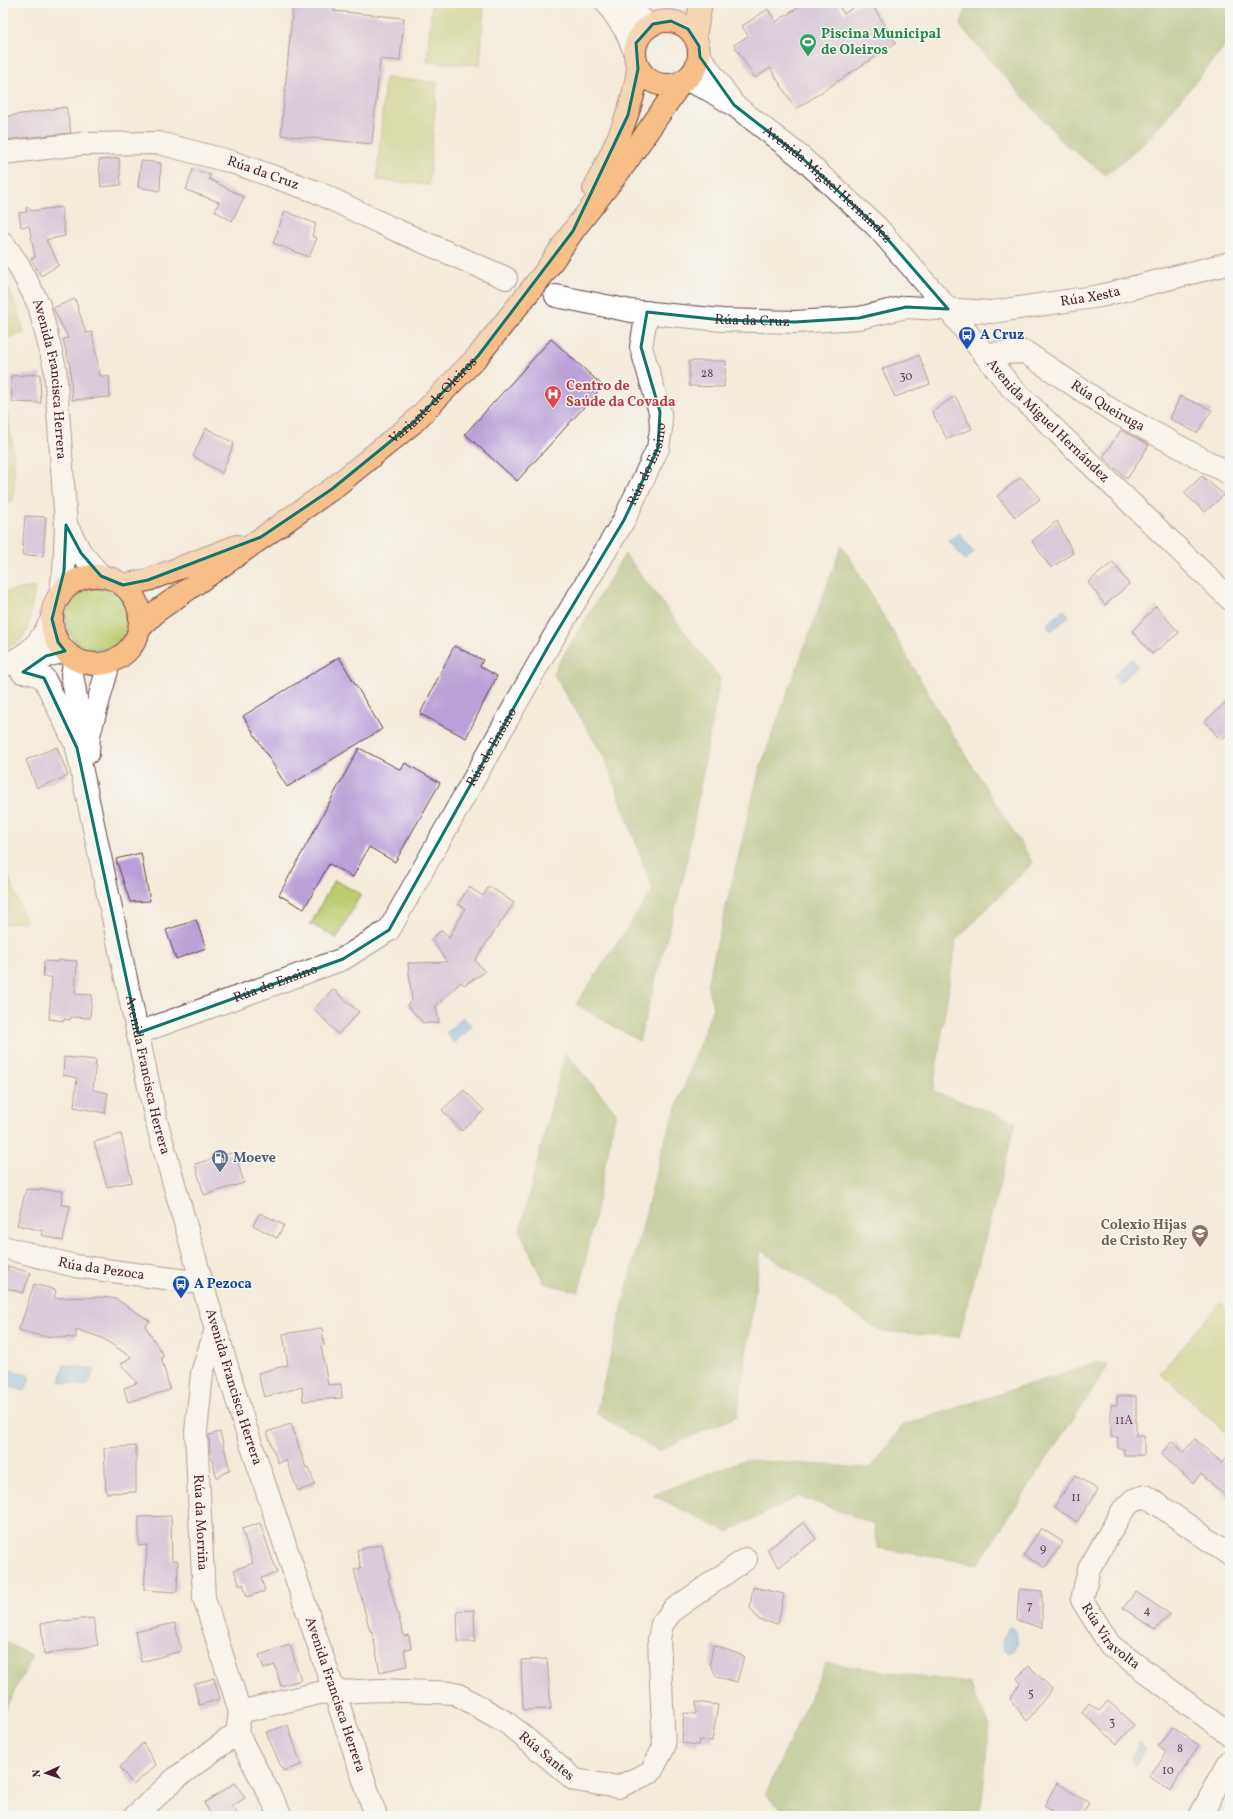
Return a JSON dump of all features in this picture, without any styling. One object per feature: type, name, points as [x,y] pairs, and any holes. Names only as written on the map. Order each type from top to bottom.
[{"type":"main road","points":[[573,232],[617,143],[628,115],[632,102],[636,61],[636,43],[641,34],[650,25],[665,3]]},
{"type":"main road","points":[[695,36],[701,3]]},
{"type":"main road","points":[[573,232],[626,164],[683,82],[693,74],[698,65],[700,56],[699,46],[695,36],[688,29],[671,21],[662,21],[650,25]]},
{"type":"main road","points":[[636,61],[643,76],[657,84],[673,86],[683,82]]},
{"type":"main road","name":"Variante de Oleiros","points":[[140,628],[157,611],[261,537],[332,489],[413,423],[478,356],[545,272],[573,232]]},
{"type":"main road","name":"Variante de Oleiros","points":[[123,585],[148,580],[261,537]]},
{"type":"main road","points":[[101,576],[113,579],[123,585],[132,594],[137,604],[140,616],[140,628],[136,640],[129,650],[120,658],[98,665],[86,663],[70,655],[58,642],[54,631],[52,619],[54,607],[60,596],[68,587],[78,580],[89,577],[101,576]]},
{"type":"street","points":[[607,3],[626,31],[636,61]]},
{"type":"street","points":[[620,3],[650,25]]},
{"type":"street","points":[[700,56],[734,105]]},
{"type":"street","points":[[683,82],[709,90],[734,105]]},
{"type":"street","name":"Avenida Miguel Hernández","points":[[734,105],[800,158],[877,227],[948,309],[1011,388],[1230,599]]},
{"type":"street","name":"Rúa da Cruz","points":[[3,153],[81,144],[160,143],[232,162],[317,192],[389,227],[506,278]]},
{"type":"street","name":"Avenida Francisca Herrera","points":[[3,243],[18,264],[39,305],[55,368],[66,525],[64,571],[60,596]]},
{"type":"street","name":"Rúa Xesta","points":[[948,309],[992,312],[1100,296],[1230,263]]},
{"type":"street","name":"Rúa da Cruz","points":[[556,296],[631,311],[722,320],[795,322],[859,318],[906,307],[948,309]]},
{"type":"street","name":"Rúa do Ensino","points":[[138,1033],[342,959],[389,930],[549,645],[624,520],[658,448],[661,429],[660,412],[642,347],[647,312]]},
{"type":"street","name":"Rúa Queiruga","points":[[984,354],[1025,352],[1113,411],[1230,474]]},
{"type":"street","name":"Avenida Francisca Herrera","points":[[66,525],[74,542],[101,576]]},
{"type":"street","points":[[3,666],[30,652],[46,632],[52,619]]},
{"type":"street","points":[[3,681],[24,672],[46,656],[70,655]]},
{"type":"street","name":"Avenida Francisca Herrera","points":[[70,655],[76,697],[77,748],[84,786],[156,1120],[202,1283],[243,1420],[376,1816]]},
{"type":"street","name":"Avenida Francisca Herrera","points":[[84,786],[89,735],[109,662]]},
{"type":"street","name":"Avenida Francisca Herrera","points":[[24,672],[32,673],[44,678],[77,748]]},
{"type":"street","name":"Rúa da Pezoca","points":[[3,1247],[75,1266],[202,1283]]},
{"type":"street","name":"Rúa da Morriña","points":[[216,1329],[202,1374],[196,1432],[204,1598],[240,1712],[237,1733]]},
{"type":"street","name":"Rúa Viravolta","points":[[1230,1555],[1146,1496],[1133,1500],[1123,1510],[1089,1569],[1082,1600],[1110,1645],[1230,1735]]},
{"type":"street","name":"Rúa Santes","points":[[335,1692],[380,1690],[455,1693],[507,1723],[575,1780],[618,1787],[651,1772],[664,1748],[659,1639],[662,1624],[673,1610],[746,1559]]},
{"type":"street","points":[[240,1712],[319,1693],[335,1692]]},
{"type":"street","points":[[135,1816],[176,1778],[237,1733],[281,1816]]},
{"type":"street","points":[[1200,1816],[1230,1761]]},
{"type":"highlighted area","points":[[671,21],[688,29],[699,46],[700,57],[734,105],[801,157],[877,227],[948,309],[906,307],[859,318],[795,322],[722,320],[647,312],[641,347],[660,412],[658,448],[624,520],[549,645],[389,930],[343,959],[138,1033],[77,748],[44,678],[23,672],[46,656],[65,651],[58,642],[52,619],[64,571],[66,525],[81,553],[101,576],[123,585],[148,580],[261,537],[332,489],[413,423],[478,356],[573,231],[628,115],[638,69],[636,43],[653,24]]},
{"type":"green space","points":[[432,3],[484,3],[480,65],[427,62]]},
{"type":"green space","points":[[968,3],[1230,3],[1230,40],[1149,138],[1106,175],[1065,144],[960,26]]},
{"type":"green space","points":[[385,78],[437,82],[429,185],[377,180]]},
{"type":"green space","points":[[3,277],[17,308],[24,333],[3,339]]},
{"type":"green space","points":[[3,395],[11,434],[14,461],[14,488],[13,501],[3,502]]},
{"type":"green space","points":[[842,545],[946,724],[1033,863],[956,940],[933,1091],[1016,1122],[959,1337],[880,1331],[761,1250],[737,1416],[659,1451],[596,1413],[662,1148],[713,1007],[707,985],[760,768]]},
{"type":"green space","points":[[625,554],[720,678],[684,875],[639,1041],[576,1004],[653,890],[606,760],[553,673]]},
{"type":"green space","points":[[35,587],[27,631],[21,640],[3,650],[3,592]]},
{"type":"green space","points":[[97,588],[114,593],[119,597],[123,602],[128,619],[123,636],[119,641],[114,645],[97,650],[80,645],[75,641],[71,636],[66,619],[71,602],[75,597],[80,593]]},
{"type":"green space","points":[[3,861],[25,921],[3,924]]},
{"type":"green space","points":[[334,880],[361,894],[337,938],[311,924]]},
{"type":"green space","points":[[565,1053],[616,1112],[579,1292],[544,1283],[520,1231]]},
{"type":"green space","points":[[1220,1303],[1230,1312],[1230,1436],[1160,1373]]},
{"type":"green space","points":[[1099,1362],[1108,1366],[978,1564],[878,1548],[874,1524],[799,1496],[727,1532],[653,1495],[744,1460],[871,1468],[903,1425]]},
{"type":"green space","points":[[3,1640],[32,1657],[3,1714]]},
{"type":"green space","points":[[826,1663],[968,1683],[989,1724],[983,1795],[979,1816],[790,1816],[765,1795]]},
{"type":"water","points":[[959,533],[974,552],[965,560],[949,541]]},
{"type":"water","points":[[1063,609],[1069,616],[1051,631],[1047,625]]},
{"type":"water","points":[[1132,658],[1138,666],[1119,683],[1113,676]]},
{"type":"water","points":[[463,1017],[472,1026],[454,1043],[446,1033]]},
{"type":"water","points":[[64,1365],[95,1369],[87,1386],[60,1382]]},
{"type":"water","points":[[4,1368],[31,1376],[25,1391],[3,1385]]},
{"type":"water","points":[[1009,1627],[1014,1629],[1018,1643],[1014,1650],[1008,1653],[1002,1648],[1003,1639]]},
{"type":"water","points":[[1140,1742],[1145,1748],[1135,1764],[1130,1757]]},
{"type":"building","points":[[293,3],[335,3],[334,11],[404,18],[400,61],[380,59],[372,144],[281,135]]},
{"type":"building","name":"Piscina Municipal de Oleiros","points":[[805,3],[837,3],[844,14],[860,3],[871,3],[896,43],[796,109],[770,68],[755,78],[734,45],[748,36],[742,26],[768,9],[776,22]]},
{"type":"building","points":[[66,107],[71,133],[3,140],[3,117]]},
{"type":"building","points":[[119,158],[121,185],[101,187],[99,160]]},
{"type":"building","points":[[141,161],[161,163],[160,191],[138,187]]},
{"type":"building","points":[[193,169],[210,175],[209,179],[244,197],[232,221],[215,211],[219,202],[186,190]]},
{"type":"building","points":[[29,207],[31,211],[61,207],[65,236],[46,240],[59,265],[41,276],[31,259],[35,257],[29,226],[21,227],[19,213],[27,212],[26,208]]},
{"type":"building","points":[[285,211],[316,224],[312,236],[317,238],[309,257],[273,243]]},
{"type":"building","points":[[75,299],[86,333],[92,332],[100,376],[109,376],[110,397],[72,400],[70,366],[63,339],[68,338],[53,308]]},
{"type":"building","name":"Centro de Saúde da Covada","points":[[551,339],[603,386],[517,481],[465,434]]},
{"type":"building","points":[[919,355],[930,384],[895,397],[882,369]]},
{"type":"building","points":[[689,361],[726,361],[724,387],[689,386]]},
{"type":"building","points":[[40,374],[41,403],[12,402],[11,376]]},
{"type":"building","points":[[955,396],[972,429],[947,439],[932,412]]},
{"type":"building","points":[[1180,396],[1212,410],[1197,433],[1170,419]]},
{"type":"building","points":[[206,428],[234,443],[222,473],[193,456]]},
{"type":"building","points":[[1121,430],[1149,445],[1127,479],[1103,457]]},
{"type":"building","points":[[1202,476],[1224,495],[1205,512],[1184,493]]},
{"type":"building","points":[[1021,477],[1040,499],[1015,517],[997,496]]},
{"type":"building","points":[[25,516],[46,517],[43,556],[22,555]]},
{"type":"building","points":[[1057,521],[1073,553],[1051,568],[1032,541]]},
{"type":"building","points":[[1113,562],[1129,584],[1105,605],[1088,582]]},
{"type":"building","points":[[1156,606],[1179,633],[1152,654],[1132,631]]},
{"type":"building","points":[[454,646],[483,660],[480,666],[497,676],[466,738],[420,714]]},
{"type":"building","points":[[339,657],[382,729],[287,787],[243,716]]},
{"type":"building","points":[[1230,699],[1230,732],[1220,740],[1205,721]]},
{"type":"building","points":[[57,747],[68,776],[37,788],[26,760]]},
{"type":"building","points":[[359,748],[401,770],[405,763],[440,783],[395,862],[369,847],[353,877],[329,864],[304,909],[279,895]]},
{"type":"building","points":[[141,853],[150,901],[130,902],[116,859]]},
{"type":"building","points":[[489,886],[514,903],[475,960],[485,972],[464,985],[461,982],[436,1006],[439,1023],[423,1023],[407,1005],[412,1000],[408,963],[447,962],[431,939],[442,930],[449,938],[465,908],[458,904],[469,887],[483,896]]},
{"type":"building","points":[[196,920],[206,948],[176,959],[166,930]]},
{"type":"building","points":[[59,960],[77,961],[75,994],[92,995],[90,1018],[71,1017],[70,1020],[64,1019],[64,1021],[49,1019],[52,977],[43,977],[44,961],[58,962]]},
{"type":"building","points":[[333,989],[359,1012],[338,1034],[314,1009]]},
{"type":"building","points":[[64,1057],[96,1060],[93,1090],[108,1093],[105,1113],[74,1107],[77,1078],[63,1075]]},
{"type":"building","points":[[464,1090],[484,1110],[462,1131],[442,1110]]},
{"type":"building","points":[[121,1134],[132,1182],[107,1187],[94,1142]]},
{"type":"building","name":"Moeve","points":[[235,1152],[244,1183],[204,1195],[195,1164]]},
{"type":"building","points":[[26,1189],[63,1191],[61,1205],[70,1206],[63,1241],[42,1235],[43,1231],[17,1225]]},
{"type":"building","points":[[260,1213],[284,1225],[277,1238],[253,1225]]},
{"type":"building","points":[[8,1266],[31,1273],[23,1293],[3,1287]]},
{"type":"building","points":[[34,1284],[56,1290],[54,1298],[103,1297],[116,1299],[150,1321],[145,1326],[164,1356],[161,1357],[170,1390],[128,1402],[124,1388],[137,1383],[121,1364],[131,1357],[102,1338],[76,1329],[76,1338],[41,1336],[19,1330]]},
{"type":"building","points":[[322,1328],[324,1345],[321,1346],[328,1385],[341,1384],[342,1398],[303,1401],[302,1387],[264,1397],[258,1373],[288,1365],[283,1334]]},
{"type":"building","points":[[1117,1396],[1136,1396],[1136,1436],[1144,1436],[1144,1455],[1124,1455],[1124,1449],[1118,1448],[1118,1437],[1111,1437],[1111,1405],[1117,1405]]},
{"type":"building","points":[[291,1424],[306,1468],[309,1467],[315,1485],[298,1491],[286,1460],[278,1463],[267,1432]]},
{"type":"building","points":[[220,1432],[230,1470],[217,1478],[210,1453],[209,1435]]},
{"type":"building","points":[[1195,1439],[1222,1463],[1230,1454],[1230,1500],[1201,1474],[1193,1483],[1161,1454],[1172,1441],[1183,1452]]},
{"type":"building","points":[[136,1446],[136,1492],[106,1493],[104,1448]]},
{"type":"building","points":[[1075,1475],[1098,1490],[1077,1522],[1054,1507]]},
{"type":"building","points":[[171,1516],[172,1561],[178,1561],[177,1592],[144,1590],[147,1545],[139,1546],[139,1517]]},
{"type":"building","points":[[804,1522],[816,1539],[779,1567],[767,1550]]},
{"type":"building","points":[[260,1523],[277,1573],[261,1578],[265,1591],[247,1597],[243,1584],[240,1586],[234,1570],[253,1563],[242,1529]]},
{"type":"building","points":[[1041,1528],[1063,1542],[1045,1568],[1024,1555]]},
{"type":"building","points":[[382,1544],[390,1578],[388,1579],[404,1636],[409,1635],[411,1649],[404,1650],[407,1666],[380,1672],[372,1631],[370,1631],[354,1570],[361,1568],[357,1550]]},
{"type":"building","points":[[753,1587],[784,1594],[778,1624],[759,1620],[750,1608]]},
{"type":"building","points":[[1019,1589],[1042,1591],[1042,1628],[1017,1620]]},
{"type":"building","points":[[1136,1592],[1170,1614],[1155,1630],[1123,1608]]},
{"type":"building","points":[[474,1610],[475,1642],[458,1642],[457,1611]]},
{"type":"building","points":[[93,1618],[98,1645],[44,1654],[41,1623]]},
{"type":"building","points":[[175,1623],[181,1651],[141,1662],[135,1632]]},
{"type":"building","points":[[290,1645],[301,1680],[281,1686],[275,1665],[264,1669],[259,1655]]},
{"type":"building","points":[[713,1645],[744,1656],[737,1682],[717,1677],[710,1664]]},
{"type":"building","points":[[547,1659],[551,1709],[523,1710],[521,1660]]},
{"type":"building","points":[[1029,1666],[1052,1689],[1027,1721],[1010,1699],[1020,1683],[1017,1678]]},
{"type":"building","points":[[214,1678],[220,1699],[199,1705],[194,1684]]},
{"type":"building","points":[[1108,1701],[1134,1725],[1117,1744],[1082,1712],[1089,1703],[1099,1711]]},
{"type":"building","points":[[696,1702],[718,1705],[712,1741],[699,1740],[698,1745],[682,1743],[684,1713],[696,1714]]},
{"type":"building","points":[[288,1725],[301,1765],[283,1771],[266,1732]]},
{"type":"building","points":[[1172,1727],[1199,1745],[1170,1791],[1149,1776],[1167,1753],[1158,1746]]},
{"type":"building","points":[[143,1743],[156,1765],[133,1785],[120,1767]]},
{"type":"building","points":[[235,1783],[245,1798],[232,1806],[239,1816],[212,1816],[204,1803]]},
{"type":"building","points":[[1057,1783],[1089,1803],[1081,1816],[1049,1816],[1052,1811],[1044,1806]]},
{"type":"place","name":"Piscina Municipal de Oleiros","points":[[808,57]]},
{"type":"place","name":"A Cruz","points":[[967,350]]},
{"type":"place","name":"Centro de Saúde da Covada","points":[[553,409]]},
{"type":"place","name":"Moeve","points":[[220,1173]]},
{"type":"place","name":"Colexio Hijas de Cristo Rey","points":[[1200,1248]]},
{"type":"place","name":"A Pezoca","points":[[181,1299]]}]
